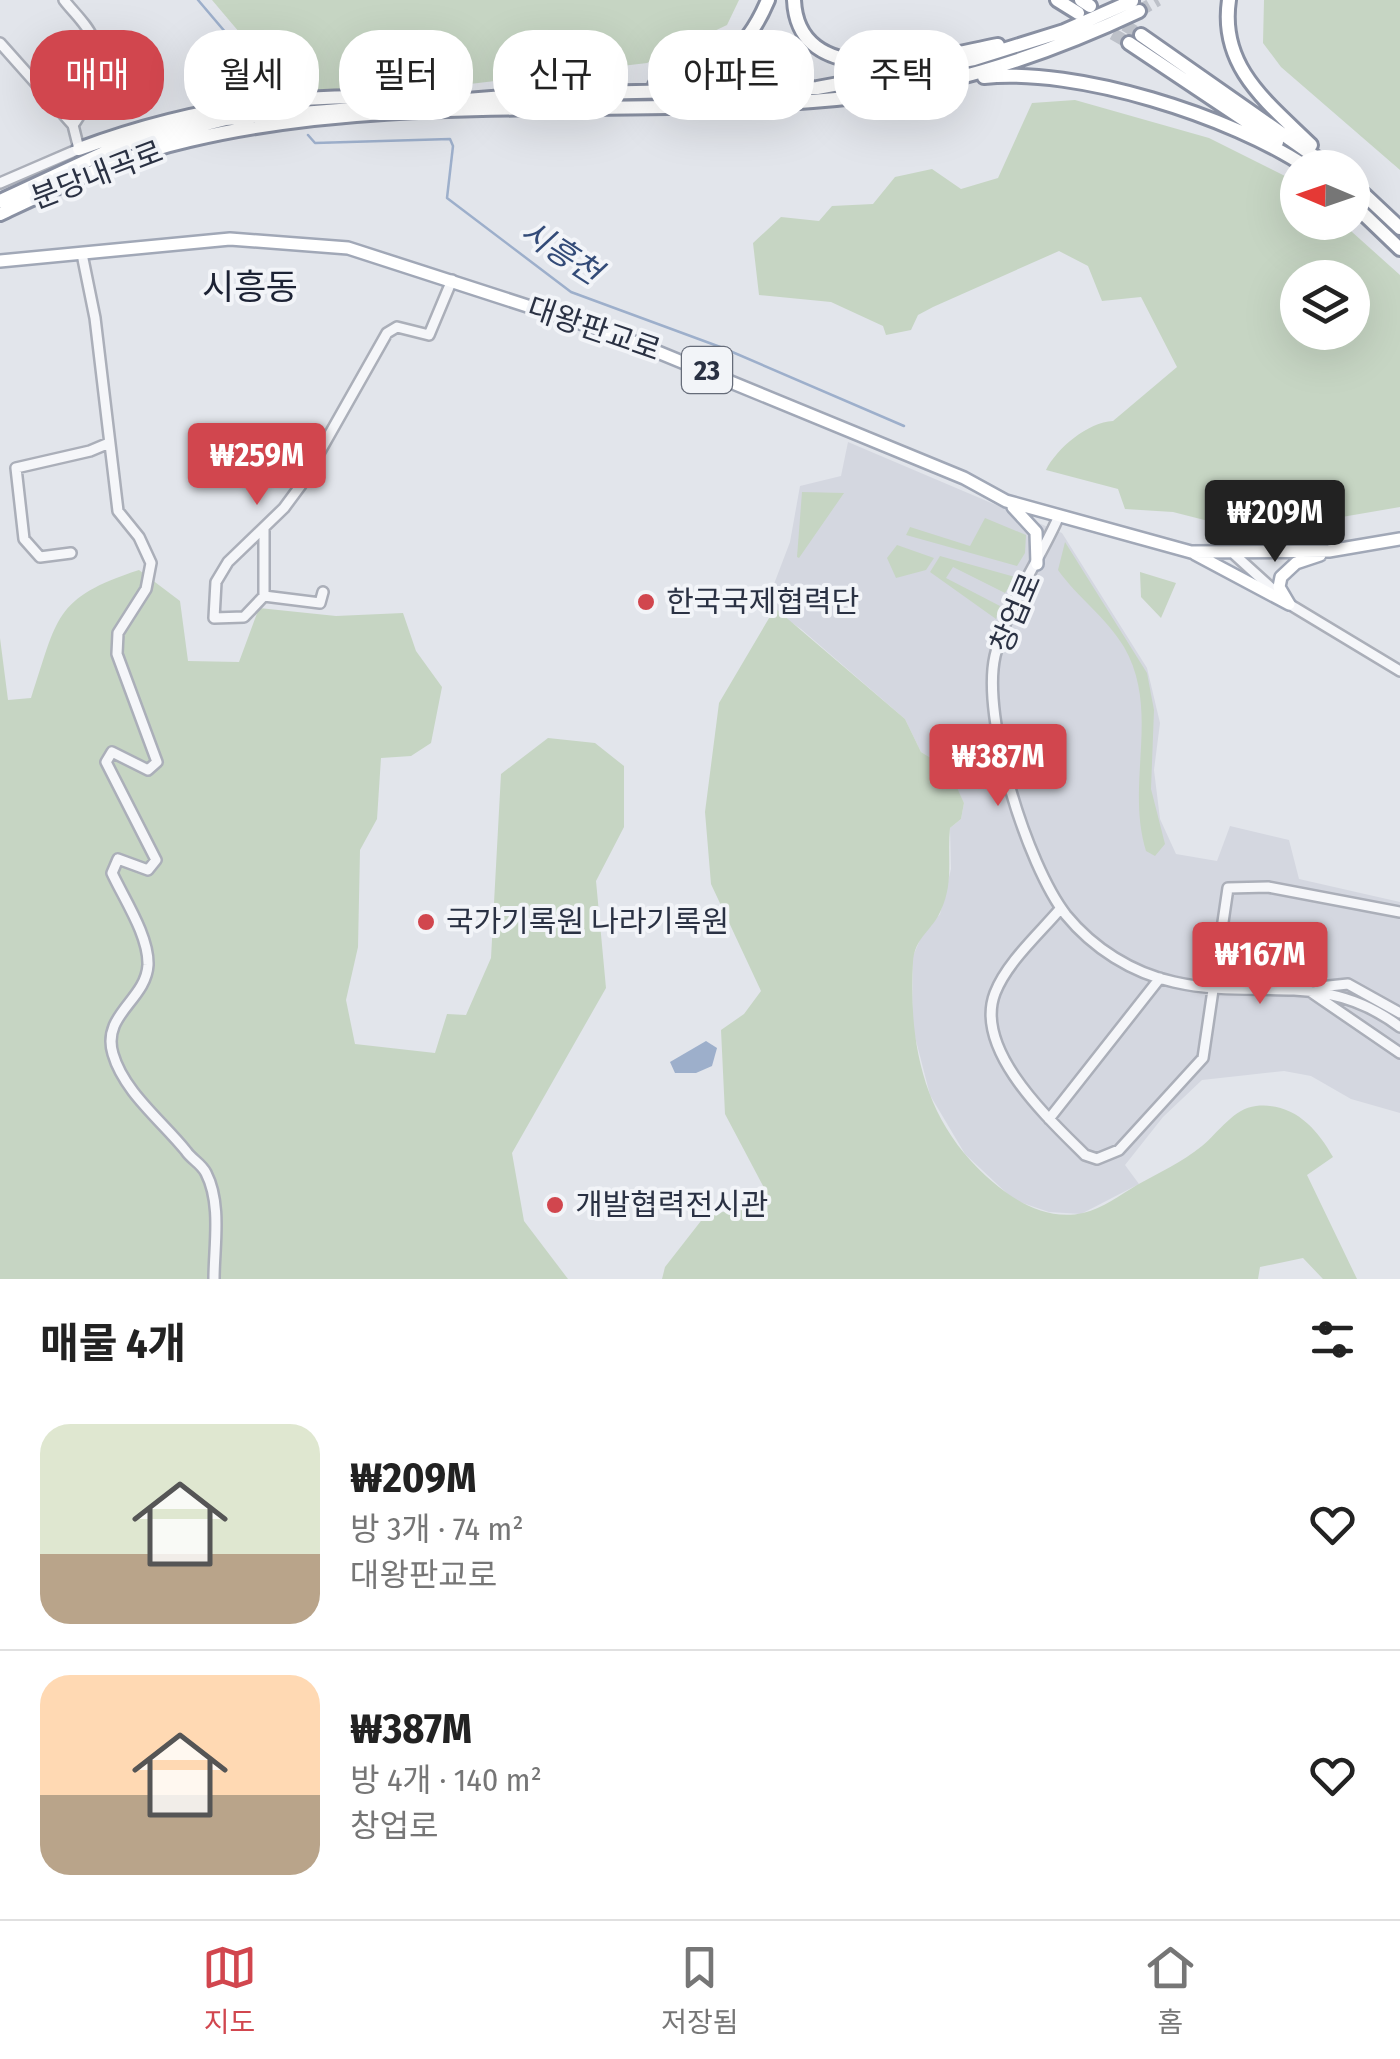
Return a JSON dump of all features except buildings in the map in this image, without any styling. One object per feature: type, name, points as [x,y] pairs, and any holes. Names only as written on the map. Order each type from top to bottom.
[{"type":"highway","points":[[628,90],[675,82],[720,67],[749,40],[768,0]]},
{"type":"highway","points":[[794,0],[800,25],[813,42],[832,54],[868,62],[912,62],[1064,31]]},
{"type":"highway","points":[[1057,0],[1083,4]]},
{"type":"highway","points":[[1228,0],[1228,29],[1239,69],[1316,150]]},
{"type":"highway","name":"분당내곡로","points":[[628,93],[817,88],[919,72],[1136,6]]},
{"type":"highway","name":"분당내곡로","points":[[969,72],[1056,49],[1136,6]]},
{"type":"highway","points":[[1142,34],[1307,150]]},
{"type":"highway","points":[[1129,43],[1243,115],[1287,150]]},
{"type":"highway","points":[[969,79],[1003,75],[1064,78],[1222,123],[1280,153]]},
{"type":"highway","name":"분당내곡로","points":[[0,214],[120,160],[236,130],[432,113],[834,97]]},
{"type":"highway","points":[[79,149],[158,122],[264,101],[339,98]]},
{"type":"highway","name":"분당내곡로","points":[[0,200],[119,146],[177,128],[339,107]]},
{"type":"highway","points":[[1370,200],[1400,228]]},
{"type":"highway","points":[[1370,220],[1400,249]]},
{"type":"main road","name":"대왕판교로","points":[[0,261],[192,240],[268,239],[348,248],[452,280],[705,369],[964,478],[1006,502],[1058,518],[1191,552],[1235,555],[1329,551],[1400,539]]},
{"type":"main road","points":[[1006,502],[1034,526],[1037,564]]},
{"type":"main road","points":[[1289,604],[1280,587],[1281,577],[1296,564],[1329,551]]},
{"type":"main road","points":[[1191,552],[1289,604]]},
{"type":"street","points":[[64,0],[92,36],[97,52],[81,115],[73,124]]},
{"type":"street","points":[[0,43],[73,124],[79,149],[0,183]]},
{"type":"street","points":[[82,254],[95,318],[118,512],[139,537],[151,563],[146,588],[118,634],[117,654],[157,762],[148,770],[112,752],[106,762],[156,860],[148,870],[118,859],[112,873],[145,946],[148,967],[141,987],[115,1020],[110,1041],[114,1059],[136,1095],[208,1176],[216,1224],[214,1279]]},
{"type":"street","points":[[264,528],[264,596],[244,617],[214,618],[216,582],[228,562],[264,528],[301,484],[387,333],[398,327],[429,335],[452,280]]},
{"type":"street","points":[[71,553],[40,557],[24,539],[16,468],[109,443]]},
{"type":"street","name":"창업로","points":[[1058,518],[995,654],[991,719],[1022,817],[1061,908],[1084,934],[1122,962],[1160,978],[1216,987],[1306,988]]},
{"type":"street","points":[[1235,555],[1289,604],[1400,671]]},
{"type":"street","points":[[264,596],[320,603],[323,592]]},
{"type":"street","points":[[1061,908],[1001,981],[992,1005],[994,1029],[1010,1070],[1026,1095],[1088,1157],[1114,1155],[1203,1059],[1216,987],[1223,897],[1231,886],[1268,887],[1400,912]]},
{"type":"street","points":[[1049,1119],[1160,978]]},
{"type":"street","points":[[1306,988],[1348,984],[1400,1013]]},
{"type":"street","points":[[1306,988],[1343,994],[1400,1027]]},
{"type":"street","points":[[1306,988],[1352,1016],[1400,1053]]},
{"type":"shaded area","points":[[848,442],[1062,533],[1147,668],[1160,723],[1154,770],[1160,819],[1176,854],[1217,861],[1230,826],[1289,840],[1299,879],[1400,902],[1400,1113],[1351,1099],[1311,1076],[1284,1071],[1202,1080],[1163,1117],[1125,1165],[1139,1184],[1081,1214],[1049,1212],[1014,1200],[965,1154],[930,1095],[912,1025],[913,956],[923,933],[940,914],[951,869],[950,828],[961,819],[964,803],[946,767],[921,752],[905,719],[801,629],[766,605],[790,542],[800,486],[841,476]]},
{"type":"green space","points":[[212,0],[739,0],[727,25],[716,30],[648,30],[647,63],[628,65],[628,30],[493,30],[493,81],[473,84],[473,30],[339,30],[339,90],[319,90],[319,30],[237,30]]},
{"type":"green space","points":[[1264,0],[1400,0],[1400,170],[1281,67],[1263,43]]},
{"type":"green space","points":[[1075,100],[1209,138],[1280,174],[1280,240],[1361,240],[1400,275],[1400,507],[1307,523],[1224,525],[1173,512],[1125,509],[1118,489],[1046,470],[1074,438],[1103,422],[1113,421],[1177,367],[1141,297],[1102,301],[1088,266],[1059,251],[918,315],[911,330],[886,335],[883,326],[831,302],[759,295],[753,243],[781,217],[819,221],[832,206],[873,204],[895,177],[932,169],[961,189],[998,178],[1032,103]]},
{"type":"green space","points":[[802,492],[844,493],[799,558],[797,557]]},
{"type":"green space","points":[[985,518],[1026,535],[1025,553],[1017,566],[906,535],[910,527],[970,546]]},
{"type":"green space","points":[[1065,542],[1147,673],[1154,710],[1151,789],[1165,844],[1155,856],[1146,851],[1141,825],[1142,722],[1135,671],[1117,636],[1058,570]]},
{"type":"green space","points":[[897,545],[934,558],[926,570],[896,578],[887,558]]},
{"type":"green space","points":[[940,556],[1015,577],[1005,593],[953,567],[946,578],[1000,606],[996,619],[930,572]]},
{"type":"green space","points":[[139,570],[180,601],[188,661],[239,662],[259,608],[336,616],[403,613],[416,651],[442,687],[431,743],[411,756],[381,758],[377,819],[360,850],[358,947],[346,1000],[355,1044],[435,1053],[447,1014],[466,1015],[491,958],[501,774],[548,738],[595,743],[624,766],[624,827],[596,881],[606,988],[512,1153],[524,1221],[568,1279],[0,1279],[0,638],[8,700],[31,698],[63,614],[90,591]]},
{"type":"green space","points":[[1140,572],[1176,583],[1161,618],[1141,597]]},
{"type":"green space","points":[[775,608],[905,719],[921,752],[946,767],[964,803],[961,819],[950,828],[945,900],[914,954],[912,989],[916,1042],[929,1092],[954,1139],[971,1161],[1007,1193],[1035,1209],[1067,1215],[1083,1213],[1104,1205],[1186,1157],[1241,1111],[1256,1106],[1281,1108],[1311,1127],[1333,1157],[1307,1175],[1357,1279],[1323,1279],[1303,1258],[1260,1267],[1258,1279],[662,1279],[665,1267],[704,1217],[770,1199],[725,1114],[721,1030],[744,1014],[761,991],[711,884],[705,812],[719,703]]},
{"type":"water","points":[[706,1041],[717,1048],[712,1066],[696,1073],[675,1073],[670,1062]]},
{"type":"waterway","name":"시흥천","points":[[198,0],[224,30]]},
{"type":"waterway","name":"시흥천","points":[[308,135],[315,143],[450,139],[453,146],[447,198],[571,292],[723,348],[904,426]]},
{"type":"tunnel","points":[[1139,11],[1158,0]]},
{"type":"tunnel","points":[[1109,16],[1141,35]]},
{"type":"tunnel","points":[[1097,25],[1129,43]]},
{"type":"place","name":"한국국제협력단","points":[[646,602]]},
{"type":"place","name":"국가기록원 나라기록원","points":[[426,922]]},
{"type":"place","name":"개발협력전시관","points":[[555,1205]]},
{"type":"district","name":"시흥동","points":[[250,287]]}]
